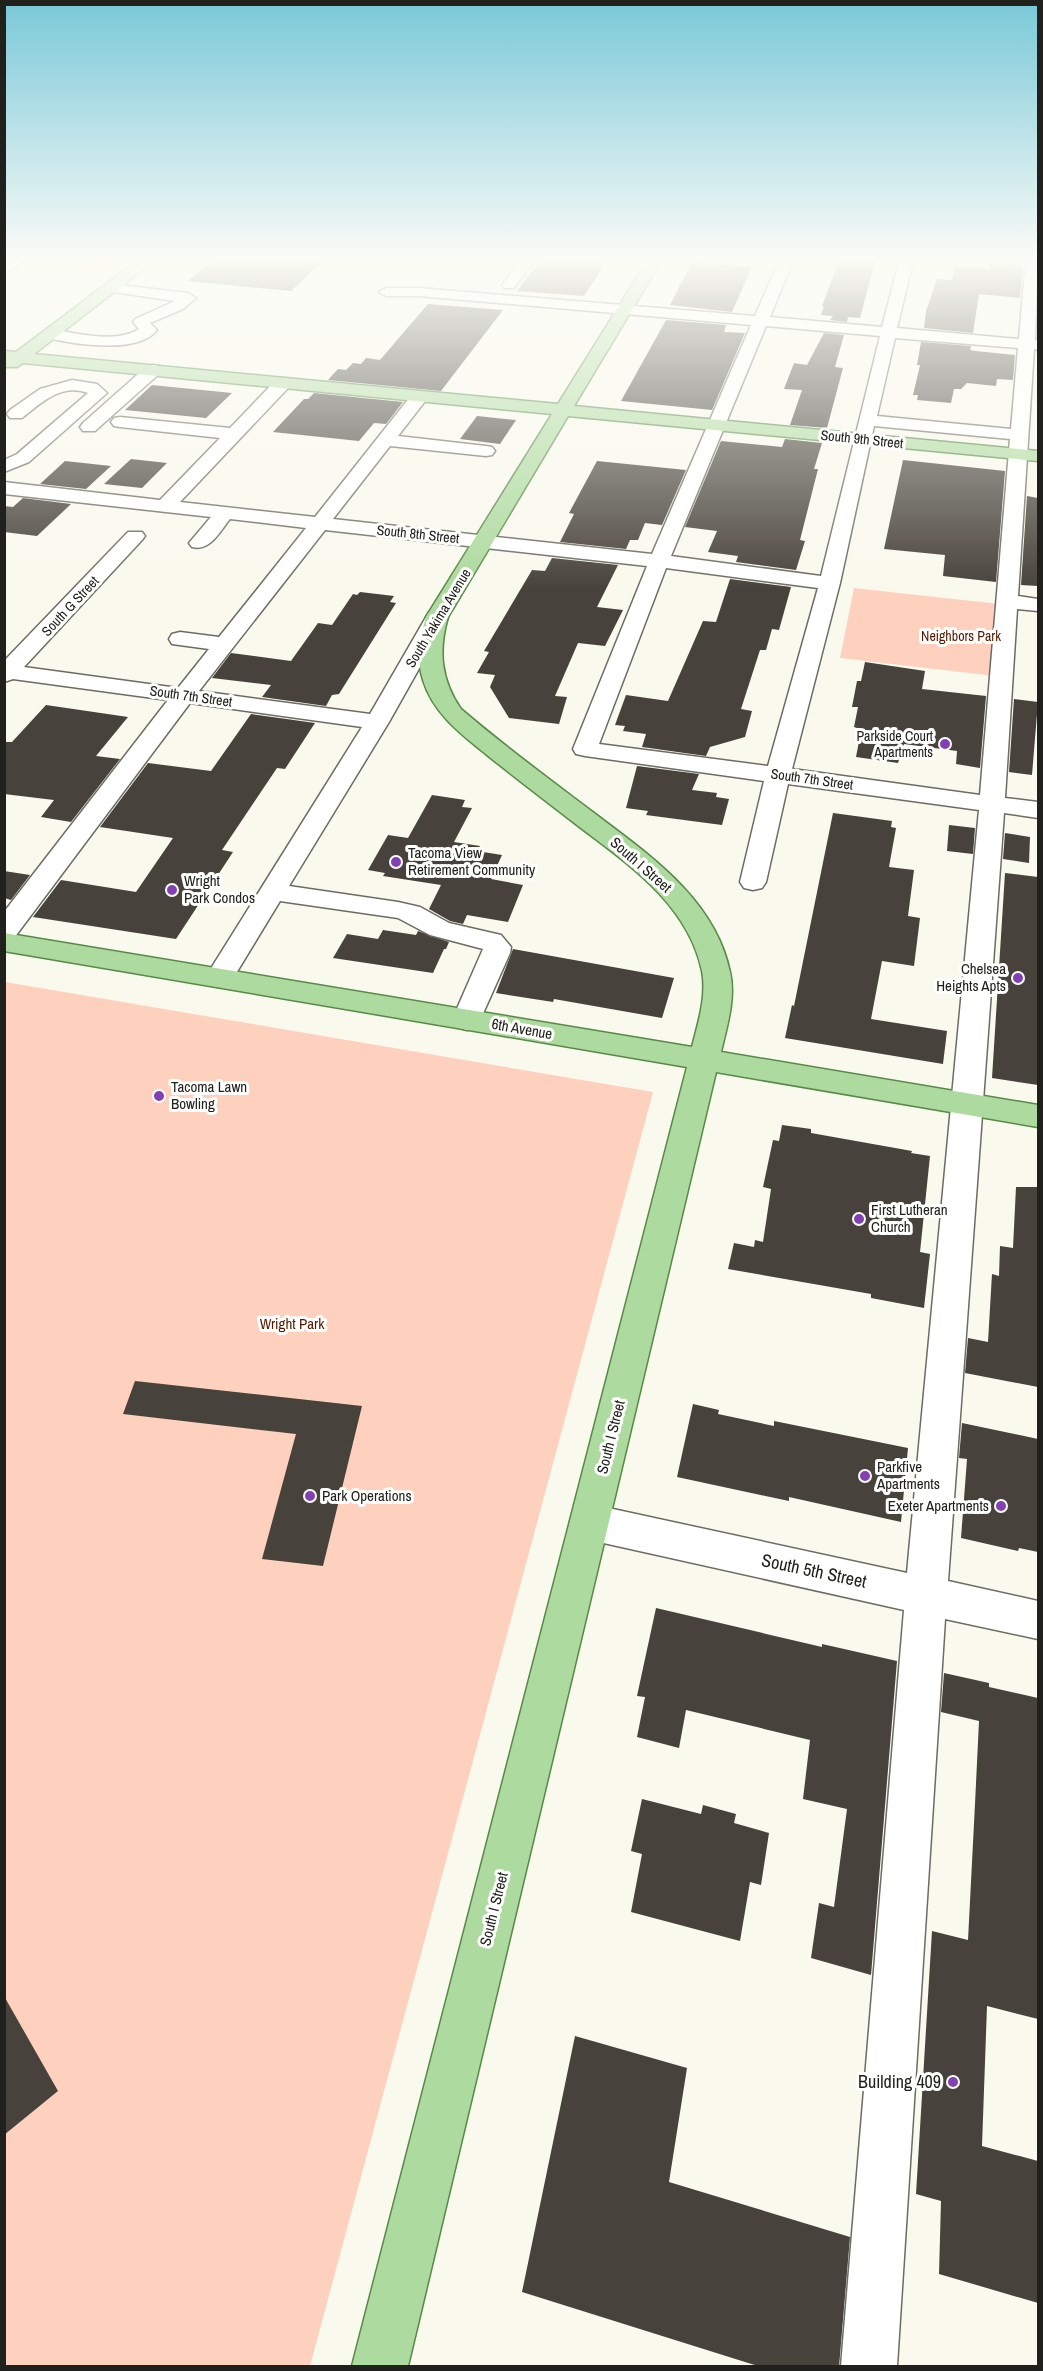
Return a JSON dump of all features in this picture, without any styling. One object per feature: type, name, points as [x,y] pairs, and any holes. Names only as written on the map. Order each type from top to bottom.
[{"type":"main road","name":"South 9th Street","points":[[139,369],[717,425],[867,421],[1024,442]]},
{"type":"main road","name":"South Yakima Avenue","points":[[437,617],[589,369]]},
{"type":"main road","name":"South I Street","points":[[380,2367],[704,1060],[718,995],[717,972],[712,956],[684,904],[652,871],[453,714],[443,701],[430,672],[430,644],[437,617]]},
{"type":"main road","name":"6th Avenue","points":[[4,942],[1038,1116]]},
{"type":"street","points":[[659,561],[741,369]]},
{"type":"street","points":[[753,882],[778,775],[830,583],[881,369]]},
{"type":"street","points":[[869,2367],[926,1595],[992,804],[1023,603],[1024,442],[1030,369]]},
{"type":"street","points":[[73,441],[153,370]]},
{"type":"street","points":[[165,506],[283,383]]},
{"type":"street","points":[[4,467],[23,458],[99,393],[96,389],[77,385],[60,385],[8,416]]},
{"type":"street","points":[[4,932],[184,695],[420,396]]},
{"type":"street","points":[[867,421],[1024,442]]},
{"type":"street","points":[[120,422],[234,434]]},
{"type":"street","points":[[385,440],[486,451]]},
{"type":"street","points":[[4,457],[35,448]]},
{"type":"street","points":[[11,489],[39,471]]},
{"type":"street","name":"South 8th Street","points":[[11,489],[659,561],[830,583]]},
{"type":"street","points":[[199,543],[226,513]]},
{"type":"street","name":"South G Street","points":[[6,673],[135,536]]},
{"type":"street","name":"South 7th Street","points":[[659,561],[585,749],[1038,810]]},
{"type":"street","name":"South Yakima Avenue","points":[[219,978],[376,722],[437,617]]},
{"type":"street","points":[[180,639],[225,644]]},
{"type":"street","name":"South 7th Street","points":[[6,673],[376,722]]},
{"type":"street","points":[[272,892],[398,910],[410,913],[440,929],[491,941],[497,947],[496,953],[467,1020]]},
{"type":"street","name":"South 5th Street","points":[[590,1522],[1038,1620]]},
{"type":"green space","name":"Neighbors Park","points":[[854,588],[999,604],[995,676],[840,658]]},
{"type":"green space","name":"Wright Park","points":[[5,982],[653,1092],[310,2366],[5,2366]]},
{"type":"building","points":[[338,369],[458,369],[441,391],[328,380]]},
{"type":"building","points":[[639,369],[730,369],[712,410],[621,401]]},
{"type":"building","points":[[792,369],[843,369],[827,428],[790,425],[802,390],[784,389]]},
{"type":"building","points":[[919,369],[1014,369],[1013,380],[997,379],[996,386],[967,383],[961,389],[954,389],[951,403],[917,400],[918,395],[913,395]]},
{"type":"building","points":[[152,385],[232,393],[206,418],[125,410]]},
{"type":"building","points":[[314,393],[403,402],[386,424],[374,423],[359,441],[273,432],[304,399],[308,399]]},
{"type":"building","points":[[477,416],[516,420],[500,444],[460,439]]},
{"type":"building","points":[[785,439],[822,443],[814,469],[818,469],[800,540],[805,541],[796,570],[736,562],[738,556],[708,552],[717,531],[685,527],[721,441],[782,447]]},
{"type":"building","points":[[131,459],[167,463],[142,488],[104,484]]},
{"type":"building","points":[[903,460],[1005,471],[996,582],[943,576],[945,555],[884,549]]},
{"type":"building","points":[[65,461],[111,466],[86,489],[40,484]]},
{"type":"building","points":[[597,461],[686,470],[662,525],[645,523],[638,540],[630,540],[626,549],[560,542],[574,514],[569,513]]},
{"type":"building","points":[[1027,496],[1038,498],[1038,586],[1021,585]]},
{"type":"building","points":[[23,498],[71,504],[37,536],[4,532],[4,506],[13,507]]},
{"type":"building","points":[[552,558],[618,565],[597,607],[623,610],[605,646],[578,643],[555,696],[567,697],[559,724],[509,718],[490,687],[495,675],[477,673],[489,652],[484,651],[532,570],[545,571]]},
{"type":"building","points":[[730,579],[791,587],[779,630],[772,629],[766,650],[760,650],[741,709],[752,711],[745,737],[710,747],[706,756],[642,747],[646,734],[623,731],[625,726],[615,725],[626,695],[668,701],[703,621],[716,622]]},
{"type":"building","points":[[360,592],[394,596],[390,602],[396,603],[339,694],[332,695],[326,706],[262,697],[271,685],[212,678],[231,653],[291,661],[318,623],[332,625],[353,594],[357,595]]},
{"type":"building","points":[[865,662],[925,671],[922,689],[986,696],[980,768],[956,764],[957,751],[904,744],[898,763],[856,757],[860,736],[855,735],[857,728],[854,727],[858,707],[852,707],[857,681],[861,681]]},
{"type":"building","points":[[1014,699],[1038,702],[1032,775],[1009,772]]},
{"type":"building","points":[[46,705],[128,717],[96,756],[120,759],[71,822],[41,817],[54,800],[4,794],[4,742],[12,742]]},
{"type":"building","points":[[251,714],[315,723],[285,769],[277,768],[222,850],[233,852],[176,939],[33,917],[61,880],[136,892],[173,838],[100,827],[148,763],[211,771]]},
{"type":"building","points":[[637,766],[699,774],[692,790],[717,793],[716,797],[729,799],[722,825],[646,815],[648,811],[626,808]]},
{"type":"building","name":"Tacoma View Retirement Community","points":[[432,795],[465,800],[462,807],[472,808],[454,842],[480,846],[477,851],[502,855],[491,879],[523,885],[508,922],[467,915],[463,924],[450,921],[429,909],[441,885],[383,876],[385,873],[368,870],[388,835],[408,838]]},
{"type":"building","points":[[833,813],[892,821],[891,827],[896,828],[889,867],[914,870],[908,916],[920,918],[914,966],[882,961],[871,1019],[947,1031],[943,1064],[785,1038],[792,1005],[794,1006]]},
{"type":"building","points":[[949,825],[975,828],[973,854],[947,851]]},
{"type":"building","points":[[1005,833],[1030,837],[1029,863],[1003,859]]},
{"type":"building","points":[[4,871],[30,875],[11,900],[4,898]]},
{"type":"building","name":"Chelsea Heights Apts","points":[[1005,873],[1038,877],[1038,1085],[992,1078]]},
{"type":"building","points":[[383,930],[416,935],[418,931],[449,942],[433,973],[333,958],[347,934],[378,939]]},
{"type":"building","points":[[513,949],[674,978],[662,1018],[554,999],[553,1002],[496,993]]},
{"type":"building","name":"First Lutheran Church","points":[[782,1125],[811,1129],[811,1133],[930,1156],[920,1252],[930,1254],[924,1308],[871,1298],[871,1294],[728,1269],[734,1243],[754,1247],[755,1240],[763,1242],[771,1189],[763,1187],[773,1140],[779,1141]]},
{"type":"building","points":[[1016,1187],[1038,1187],[1038,1387],[965,1373],[968,1338],[988,1342],[992,1274],[999,1276],[1000,1246],[1013,1248]]},
{"type":"building","name":"Park Operations","points":[[135,1381],[362,1406],[323,1566],[262,1559],[296,1434],[123,1414]]},
{"type":"building","points":[[693,1404],[719,1410],[718,1414],[774,1426],[774,1421],[908,1448],[901,1522],[789,1497],[789,1501],[677,1477]]},
{"type":"building","name":"Exeter Apartments","points":[[962,1423],[1038,1439],[1038,1552],[1019,1548],[1018,1551],[961,1538],[967,1459],[959,1458]]},
{"type":"building","points":[[656,1608],[822,1647],[822,1644],[897,1661],[871,1975],[811,1958],[819,1903],[834,1907],[847,1809],[803,1799],[810,1740],[686,1710],[679,1748],[637,1737],[645,1697],[637,1696]]},
{"type":"building","points":[[944,1673],[989,1683],[989,1687],[1038,1698],[1038,2019],[987,2006],[982,2146],[1038,2161],[1038,2303],[939,2274],[941,2201],[916,2194],[932,1931],[968,1940],[979,1721],[941,1712]]},
{"type":"building","points":[[642,1799],[701,1814],[703,1805],[736,1814],[734,1823],[769,1833],[761,1885],[750,1882],[740,1941],[631,1912],[642,1854],[631,1851]]},
{"type":"building","points":[[4,1996],[58,2091],[4,2135]]},
{"type":"building","points":[[575,2036],[687,2068],[669,2182],[850,2237],[839,2367],[761,2367],[522,2292]]},
{"type":"place","name":"Parkside Court Apartments","points":[[945,744]]},
{"type":"place","name":"Tacoma View Retirement Community","points":[[396,862]]},
{"type":"place","name":"Wright Park Condos","points":[[172,890]]},
{"type":"place","name":"Chelsea Heights Apts","points":[[1018,978]]},
{"type":"place","name":"Tacoma Lawn Bowling","points":[[159,1096]]},
{"type":"place","name":"First Lutheran Church","points":[[859,1219]]},
{"type":"place","name":"Parkfive Apartments","points":[[865,1476]]},
{"type":"place","name":"Park Operations","points":[[310,1496]]},
{"type":"place","name":"Exeter Apartments","points":[[1001,1506]]},
{"type":"place","name":"Building 409","points":[[953,2082]]}]
